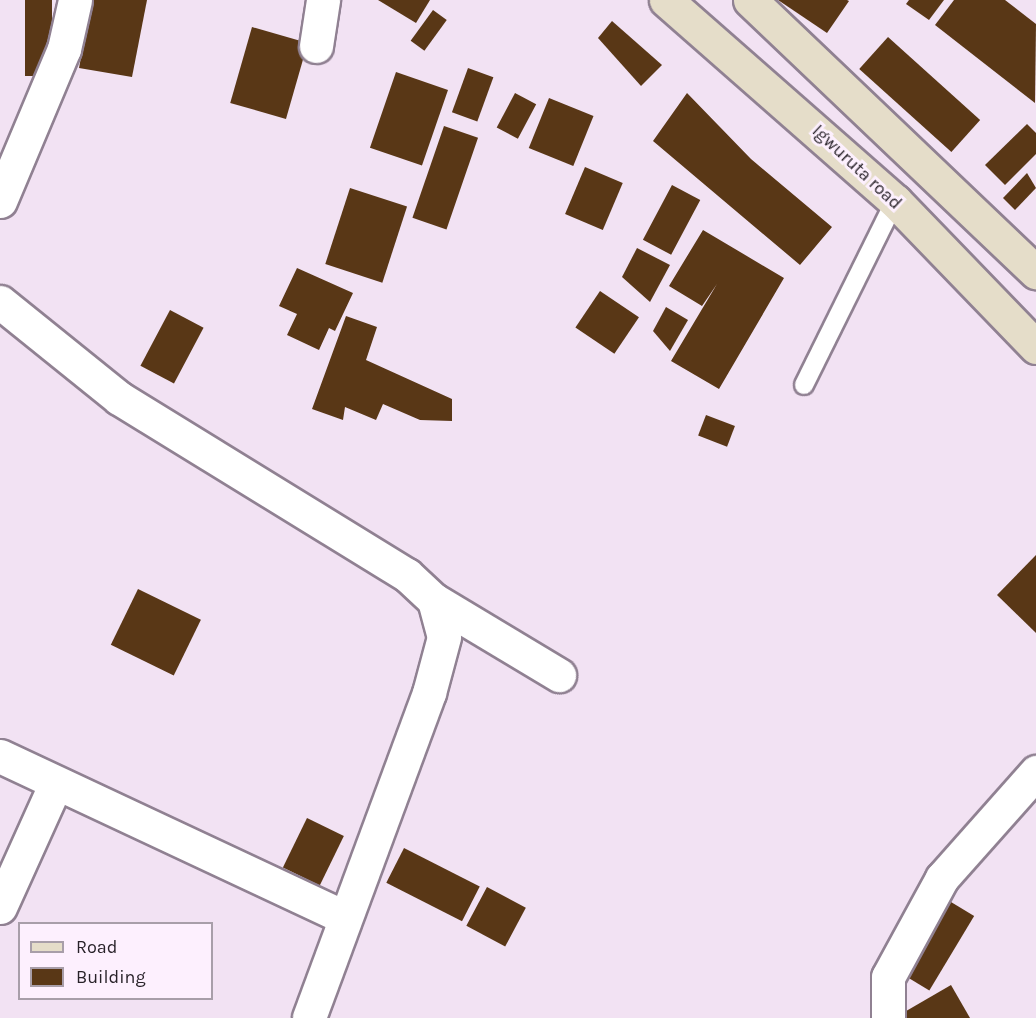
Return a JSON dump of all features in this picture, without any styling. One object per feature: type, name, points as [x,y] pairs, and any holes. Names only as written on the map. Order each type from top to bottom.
[{"type":"main road","name":"Igwuruta road","points":[[666,0],[895,201],[1036,347]]},
{"type":"main road","points":[[750,0],[1036,272]]},
{"type":"street","points":[[0,201],[64,49],[75,0]]},
{"type":"street","points":[[316,46],[323,0]]},
{"type":"street","points":[[0,302],[120,398],[407,575],[434,600],[559,675]]},
{"type":"street","points":[[309,1018],[343,917],[429,693],[444,637],[434,600]]},
{"type":"street","points":[[0,756],[55,785],[343,917]]},
{"type":"street","points":[[888,1018],[888,977],[942,878],[1036,772]]},
{"type":"street","points":[[0,907],[55,785]]},
{"type":"lane","points":[[804,385],[895,201]]},
{"type":"building","points":[[25,0],[52,0],[52,76],[25,76]]},
{"type":"building","points":[[92,0],[147,0],[132,77],[79,68]]},
{"type":"building","points":[[378,0],[430,0],[416,23]]},
{"type":"building","points":[[778,0],[847,0],[849,1],[827,33]]},
{"type":"building","points":[[909,0],[944,0],[929,20],[906,4]]},
{"type":"building","points":[[954,0],[1005,0],[1036,24],[1035,103],[935,25]]},
{"type":"building","points":[[433,10],[447,20],[424,51],[411,41]]},
{"type":"building","points":[[612,21],[662,65],[641,86],[598,38]]},
{"type":"building","points":[[252,27],[308,43],[286,119],[230,103]]},
{"type":"building","points":[[888,37],[980,120],[951,152],[859,69]]},
{"type":"building","points":[[468,68],[493,77],[477,121],[452,112]]},
{"type":"building","points":[[396,72],[448,90],[422,166],[370,148]]},
{"type":"building","points":[[515,93],[536,104],[518,139],[497,127]]},
{"type":"building","points":[[687,93],[751,159],[832,227],[800,265],[653,141]]},
{"type":"building","points":[[549,98],[594,116],[573,166],[529,148]]},
{"type":"building","points":[[1027,124],[1036,133],[1036,154],[1005,185],[985,165]]},
{"type":"building","points":[[444,126],[478,138],[446,229],[412,218]]},
{"type":"building","points":[[585,167],[623,183],[603,230],[565,214]]},
{"type":"building","points":[[1027,173],[1036,188],[1015,210],[1003,198]]},
{"type":"building","points":[[672,185],[700,200],[671,255],[643,240]]},
{"type":"building","points":[[350,188],[407,207],[382,283],[325,264]]},
{"type":"building","points":[[703,230],[784,278],[719,389],[671,361],[717,284],[702,306],[669,286]]},
{"type":"building","points":[[637,248],[670,265],[650,302],[622,277]]},
{"type":"building","points":[[297,268],[353,293],[335,331],[329,328],[319,350],[287,335],[297,314],[279,306]]},
{"type":"building","points":[[600,291],[639,317],[614,354],[575,327]]},
{"type":"building","points":[[666,307],[688,320],[670,351],[653,331]]},
{"type":"building","points":[[170,310],[204,328],[174,383],[140,366]]},
{"type":"building","points":[[346,316],[377,327],[366,360],[452,399],[452,421],[420,420],[383,404],[376,420],[345,407],[343,420],[312,409]]},
{"type":"building","points":[[706,415],[735,426],[727,447],[698,436]]},
{"type":"building","points":[[1036,555],[1036,633],[997,595]]},
{"type":"building","points":[[138,589],[201,620],[174,675],[111,645]]},
{"type":"building","points":[[307,818],[344,836],[320,885],[283,867]]},
{"type":"building","points":[[404,848],[480,887],[462,921],[386,883]]},
{"type":"building","points":[[487,887],[526,908],[505,947],[466,926]]},
{"type":"building","points":[[951,902],[974,916],[929,990],[906,977]]},
{"type":"building","points":[[951,985],[970,1018],[903,1018],[901,1014]]}]
